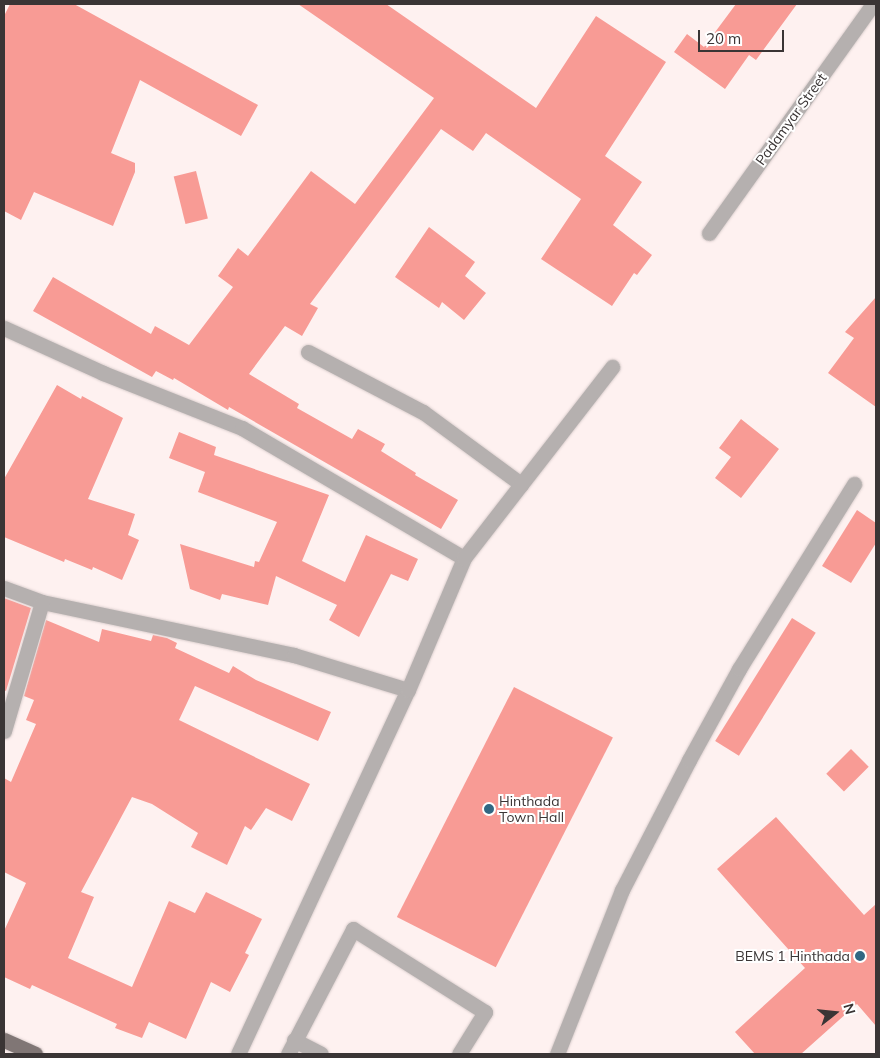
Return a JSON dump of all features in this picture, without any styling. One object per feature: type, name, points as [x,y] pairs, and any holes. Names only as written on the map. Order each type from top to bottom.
[{"type":"main road","points":[[4,1040],[35,1054]]},
{"type":"street","name":"Padamyar Street","points":[[709,233],[873,4]]},
{"type":"street","points":[[4,328],[103,374],[242,428],[464,558]]},
{"type":"street","points":[[308,352],[423,412],[521,484]]},
{"type":"street","points":[[238,1054],[408,690],[464,558],[612,367]]},
{"type":"street","points":[[557,1054],[622,890],[689,760],[739,669],[854,484]]},
{"type":"street","points":[[4,588],[42,602],[294,655],[408,690]]},
{"type":"street","points":[[4,731],[42,602]]},
{"type":"street","points":[[321,1054],[291,1047],[353,929],[485,1012],[459,1054]]},
{"type":"building","points":[[10,4],[74,4],[258,105],[241,136],[140,80],[111,153],[135,163],[135,172],[113,226],[34,192],[21,220],[4,211],[4,16]]},
{"type":"building","points":[[298,4],[386,4],[536,108],[596,16],[666,62],[605,156],[642,182],[613,225],[652,255],[637,275],[634,273],[612,306],[541,259],[581,199],[486,133],[473,151],[441,129],[310,304],[318,308],[302,336],[285,326],[249,374],[299,404],[297,408],[352,439],[358,429],[385,444],[381,451],[416,473],[415,475],[458,500],[441,529],[229,407],[228,410],[174,378],[173,380],[156,371],[152,377],[33,311],[53,277],[151,334],[155,326],[189,345],[233,287],[218,276],[238,248],[248,256],[311,171],[355,204],[434,98]]},
{"type":"building","points":[[736,4],[797,4],[756,60],[749,55],[725,89],[674,52],[687,34],[704,47]]},
{"type":"building","points":[[196,171],[208,219],[186,224],[174,177]]},
{"type":"building","points":[[429,227],[475,262],[465,276],[486,293],[464,320],[442,302],[439,308],[395,277]]},
{"type":"building","points":[[876,297],[876,407],[828,373],[854,338],[845,332]]},
{"type":"building","points":[[57,385],[81,399],[82,396],[123,418],[88,499],[135,514],[128,535],[139,540],[122,580],[93,567],[92,570],[65,559],[64,562],[4,537],[4,479]]},
{"type":"building","points":[[741,419],[779,449],[741,498],[715,478],[731,457],[719,448]]},
{"type":"building","points":[[179,432],[216,447],[214,455],[329,495],[302,561],[345,582],[366,535],[418,559],[408,581],[391,574],[359,637],[329,620],[337,605],[276,576],[268,605],[222,594],[220,600],[190,589],[180,544],[254,567],[255,561],[259,562],[277,522],[198,492],[205,472],[169,458]]},
{"type":"building","points":[[857,510],[876,523],[876,543],[851,583],[822,566]]},
{"type":"building","points":[[4,598],[31,608],[6,691],[4,690]]},
{"type":"building","points":[[792,618],[816,633],[739,756],[715,741]]},
{"type":"building","points":[[46,620],[99,642],[102,629],[151,641],[153,635],[167,638],[177,643],[175,648],[229,673],[233,666],[256,680],[331,712],[318,741],[195,686],[179,720],[310,784],[292,821],[266,808],[251,830],[245,826],[227,865],[191,847],[198,833],[152,804],[132,797],[81,892],[94,897],[68,958],[132,987],[169,901],[195,913],[206,892],[262,919],[245,953],[249,955],[230,992],[211,982],[186,1039],[149,1022],[142,1038],[115,1028],[117,1024],[32,985],[30,989],[4,977],[4,931],[26,883],[4,872],[4,778],[11,782],[36,724],[26,720],[34,700],[24,696]]},
{"type":"building","points":[[514,687],[613,737],[496,967],[397,917]]},
{"type":"building","points":[[851,749],[869,767],[844,791],[826,774]]},
{"type":"building","points":[[776,817],[864,915],[876,904],[876,1026],[857,1004],[801,1054],[755,1054],[735,1032],[805,968],[717,869]]},
{"type":"place","name":"Hinthada Town Hall","points":[[489,809]]},
{"type":"place","name":"BEMS 1 Hinthada","points":[[860,956]]}]
